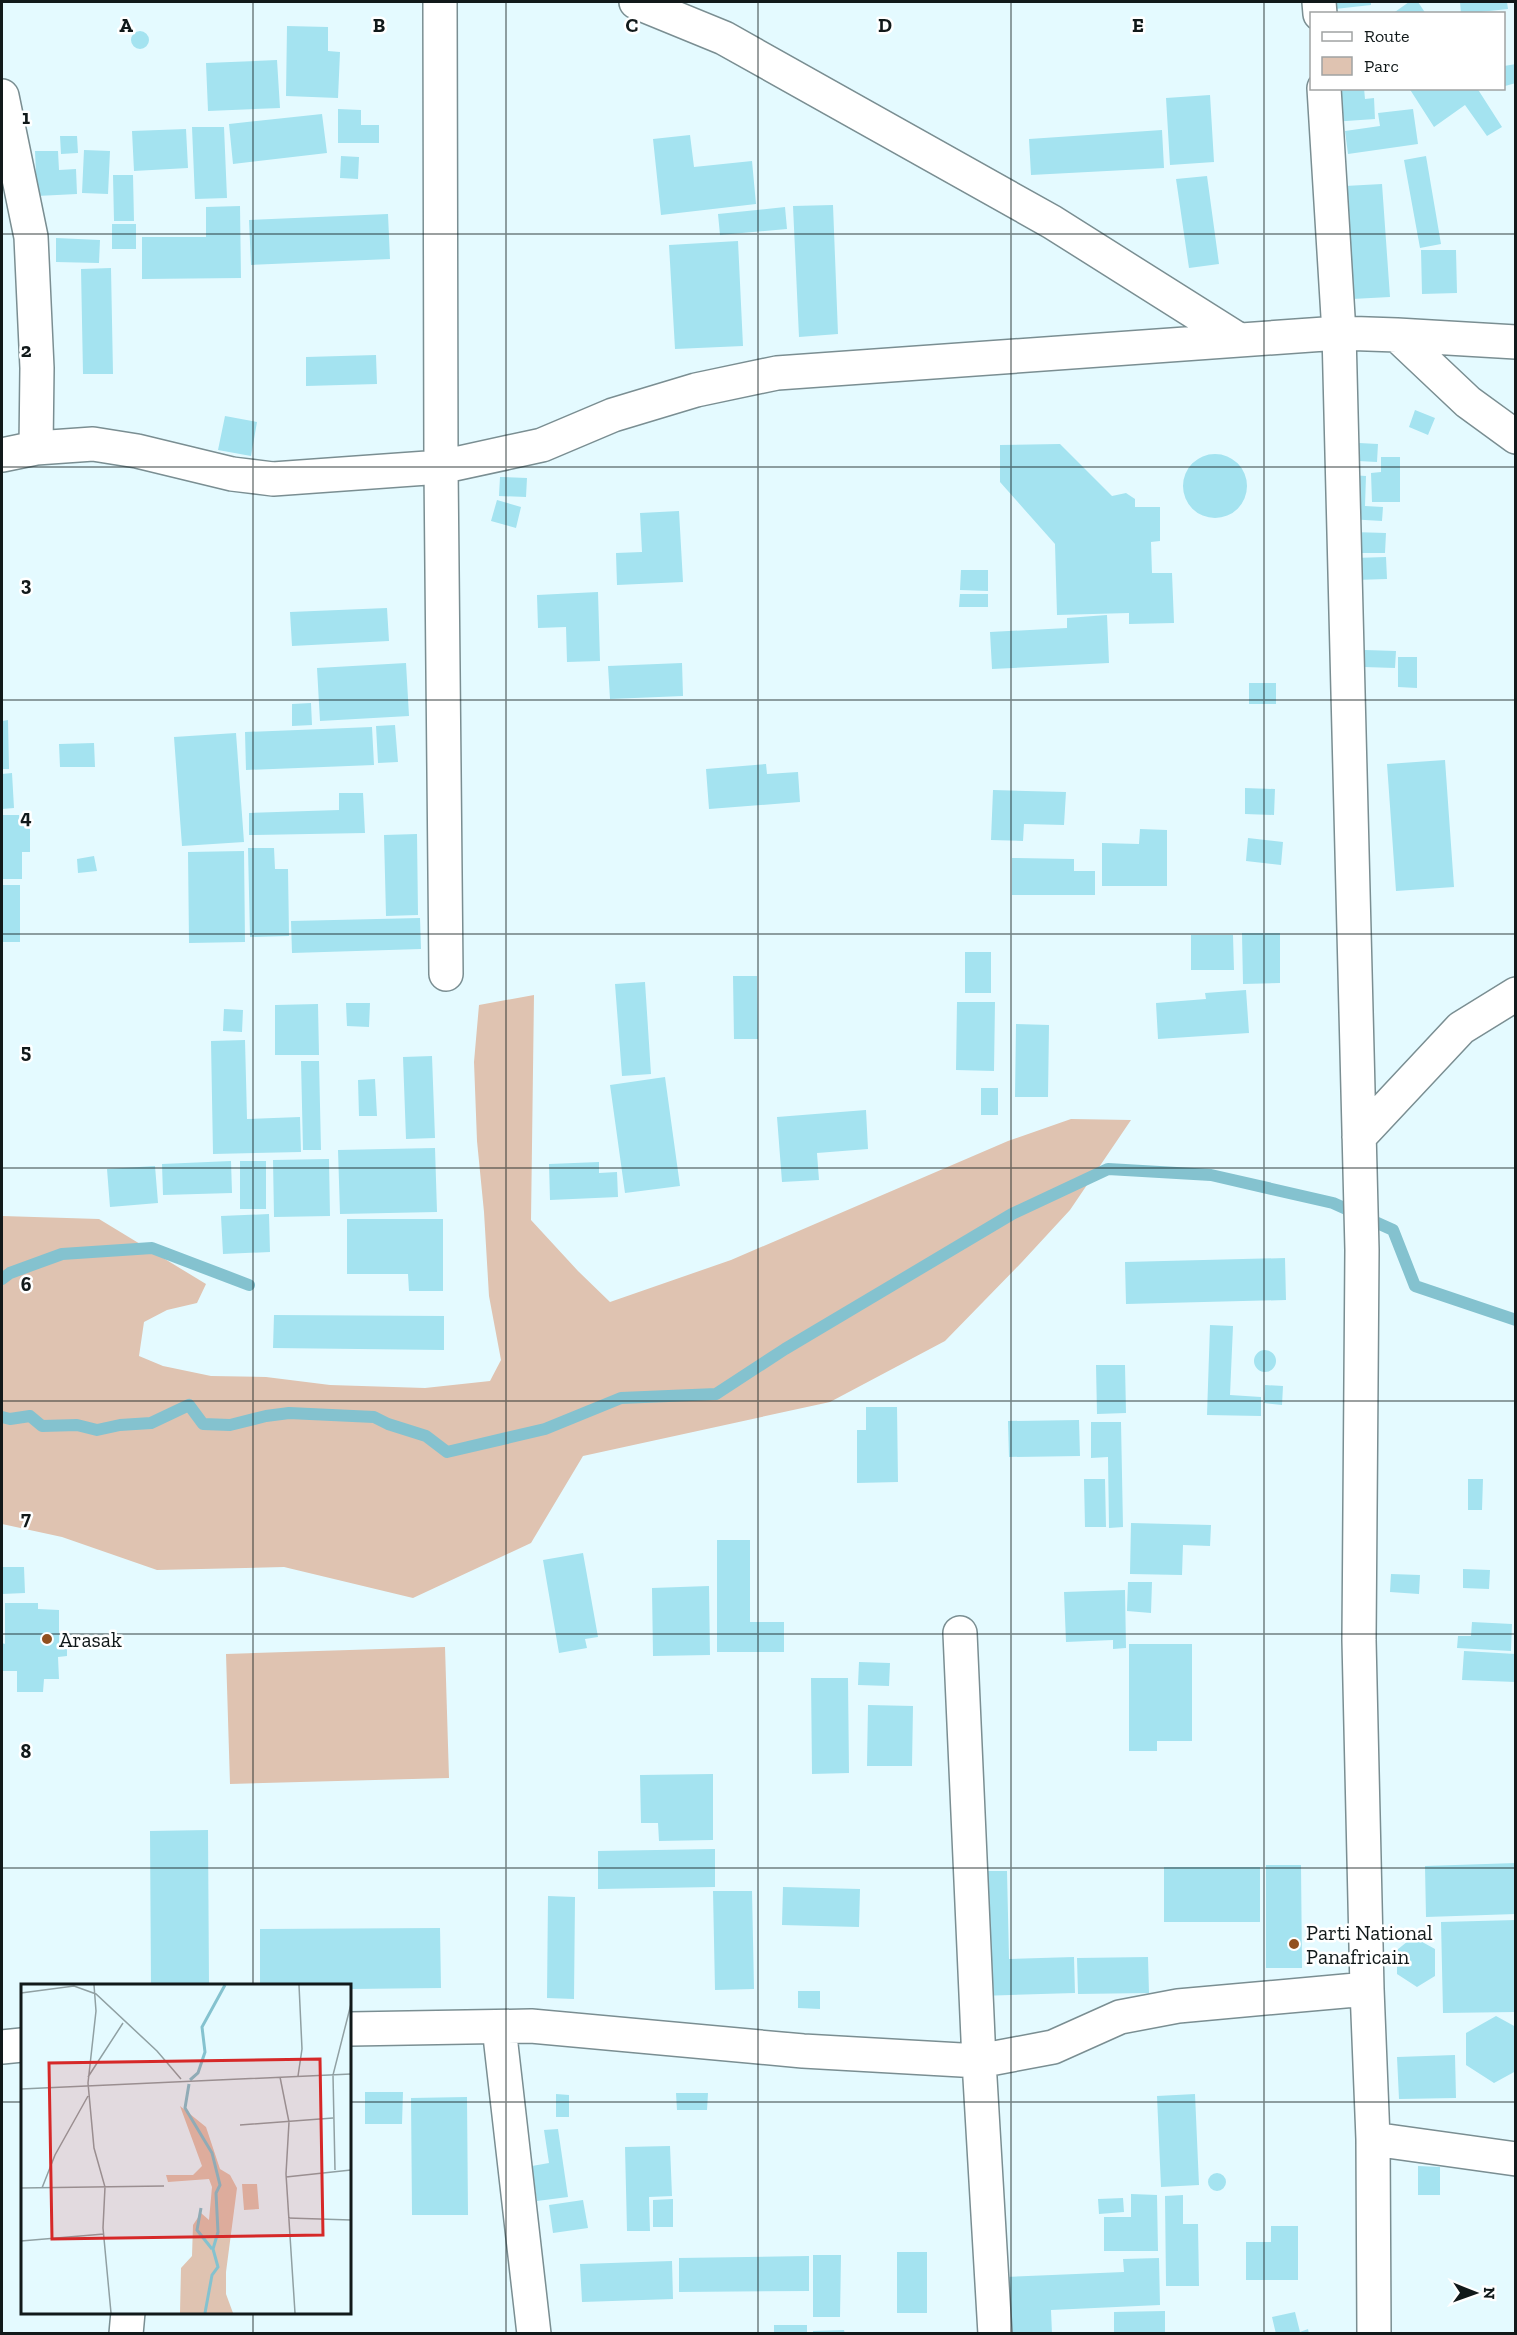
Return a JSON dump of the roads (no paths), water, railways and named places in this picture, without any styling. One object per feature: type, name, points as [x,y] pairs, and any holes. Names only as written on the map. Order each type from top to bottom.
[{"type":"street","points":[[440,2],[441,467],[446,974]]},
{"type":"street","points":[[636,2],[724,38],[1052,222],[1239,340]]},
{"type":"street","points":[[1324,90],[1339,333],[1362,1250],[1359,1640],[1366,1989],[1373,2139],[1374,2334]]},
{"type":"street","points":[[2,96],[31,237],[37,368],[36,448]]},
{"type":"street","points":[[2,455],[36,448],[93,444],[137,451],[232,474],[273,479],[441,467],[542,445],[613,415],[696,390],[777,373],[1339,333],[1397,334],[1515,342]]},
{"type":"street","points":[[1397,334],[1468,402],[1515,438]]},
{"type":"street","points":[[1359,1137],[1461,1028],[1515,993]]},
{"type":"street","points":[[960,1634],[979,2061],[995,2334]]},
{"type":"street","points":[[351,2029],[531,2026],[803,2052],[979,2061],[1053,2046],[1131,2014],[1178,2006],[1366,1989]]},
{"type":"street","points":[[499,2027],[534,2334]]},
{"type":"street","points":[[2,2047],[21,2045]]},
{"type":"street","points":[[1373,2139],[1515,2159]]},
{"type":"street","points":[[126,2334],[128,2314]]},
{"type":"waterway","points":[[2,1417],[10,1419],[30,1416],[42,1426],[77,1425],[97,1430],[120,1425],[151,1423],[189,1405],[203,1424],[230,1425],[289,1413],[374,1417],[426,1436],[447,1452],[545,1429],[621,1398],[716,1394],[785,1349],[1012,1214],[1108,1169],[1211,1175],[1333,1203],[1393,1230],[1415,1286],[1516,1320]]},
{"type":"waterway","points":[[2,1279],[10,1273],[62,1254],[152,1248],[249,1285]]},
{"type":"place","name":"Arasak","points":[[47,1639]]},
{"type":"place","name":"Parti National Panafricain","points":[[1294,1944]]}]
